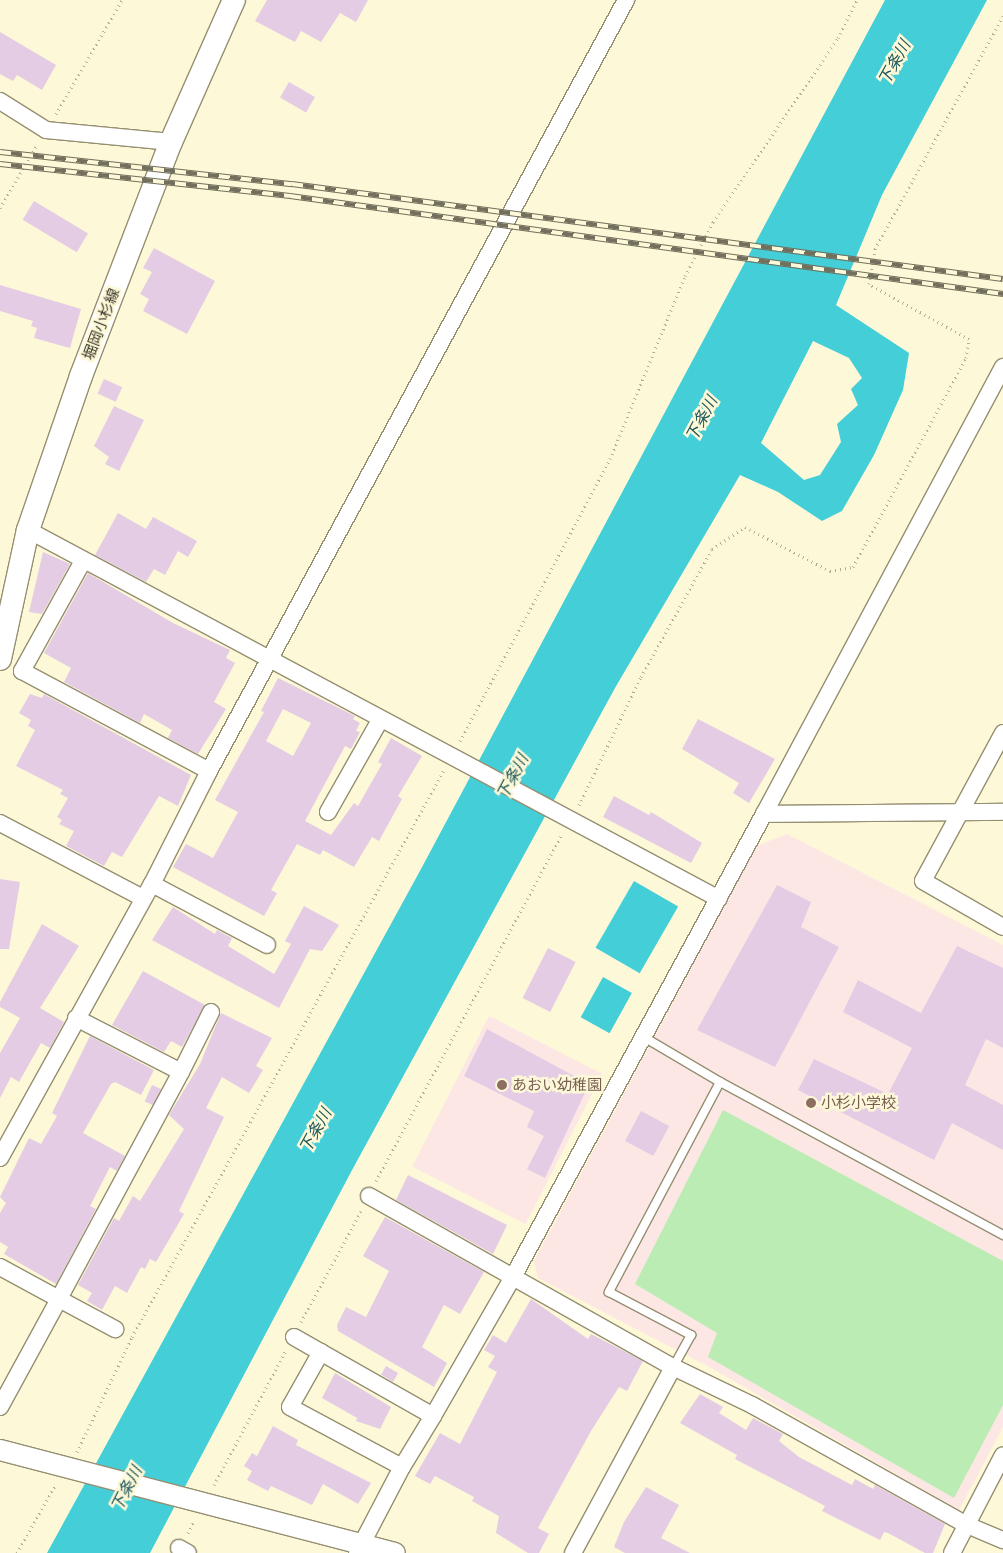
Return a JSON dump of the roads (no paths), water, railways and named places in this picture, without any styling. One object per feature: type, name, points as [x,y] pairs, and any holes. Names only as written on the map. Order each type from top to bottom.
[{"type":"main road","name":"堀岡小杉線","points":[[0,659],[28,530],[81,376],[171,142],[234,0]]},
{"type":"street","points":[[0,1158],[148,891],[209,771],[626,0]]},
{"type":"street","points":[[0,101],[46,130],[171,142]]},
{"type":"street","points":[[359,1549],[402,1467],[514,1277],[641,1036],[719,899],[1003,367]]},
{"type":"street","points":[[28,530],[380,720],[719,899]]},
{"type":"street","points":[[83,560],[22,671],[209,771]]},
{"type":"street","points":[[328,812],[380,720]]},
{"type":"street","points":[[1003,732],[957,813],[923,881],[1003,926]]},
{"type":"street","points":[[764,814],[1003,812]]},
{"type":"street","points":[[0,823],[267,945]]},
{"type":"street","points":[[0,1406],[181,1072],[211,1012]]},
{"type":"street","points":[[76,1018],[181,1072]]},
{"type":"street","points":[[369,1196],[673,1366],[760,1410],[967,1525],[1003,1540]]},
{"type":"street","points":[[0,1267],[115,1329]]},
{"type":"street","points":[[294,1337],[433,1416]]},
{"type":"street","points":[[321,1352],[290,1407],[402,1467]]},
{"type":"street","points":[[572,1553],[673,1366]]},
{"type":"street","points":[[0,1450],[359,1549],[394,1553]]},
{"type":"street","points":[[952,1553],[1003,1455]]},
{"type":"lane","points":[[641,1036],[720,1082],[1003,1235]]},
{"type":"lane","points":[[673,1366],[691,1335],[609,1292],[720,1082]]},
{"type":"water","name":"下条川","points":[[885,0],[987,0],[882,195],[836,305],[909,353],[903,390],[874,455],[842,511],[822,521],[778,492],[740,475],[615,688],[351,1172],[150,1553],[47,1553],[421,869]],"holes":[[[813,341],[849,358],[862,378],[851,389],[858,405],[837,424],[841,442],[820,475],[804,480],[761,443]]]},
{"type":"water","points":[[634,881],[678,906],[640,973],[596,948]]},
{"type":"water","points":[[603,977],[632,993],[610,1033],[581,1017]]},
{"type":"railway","points":[[0,152],[292,184],[1003,279]]},
{"type":"railway","points":[[0,164],[290,196],[1003,294]]},
{"type":"place","name":"あおい幼稚園","points":[[502,1085]]},
{"type":"place","name":"小杉小学校","points":[[811,1103]]}]
